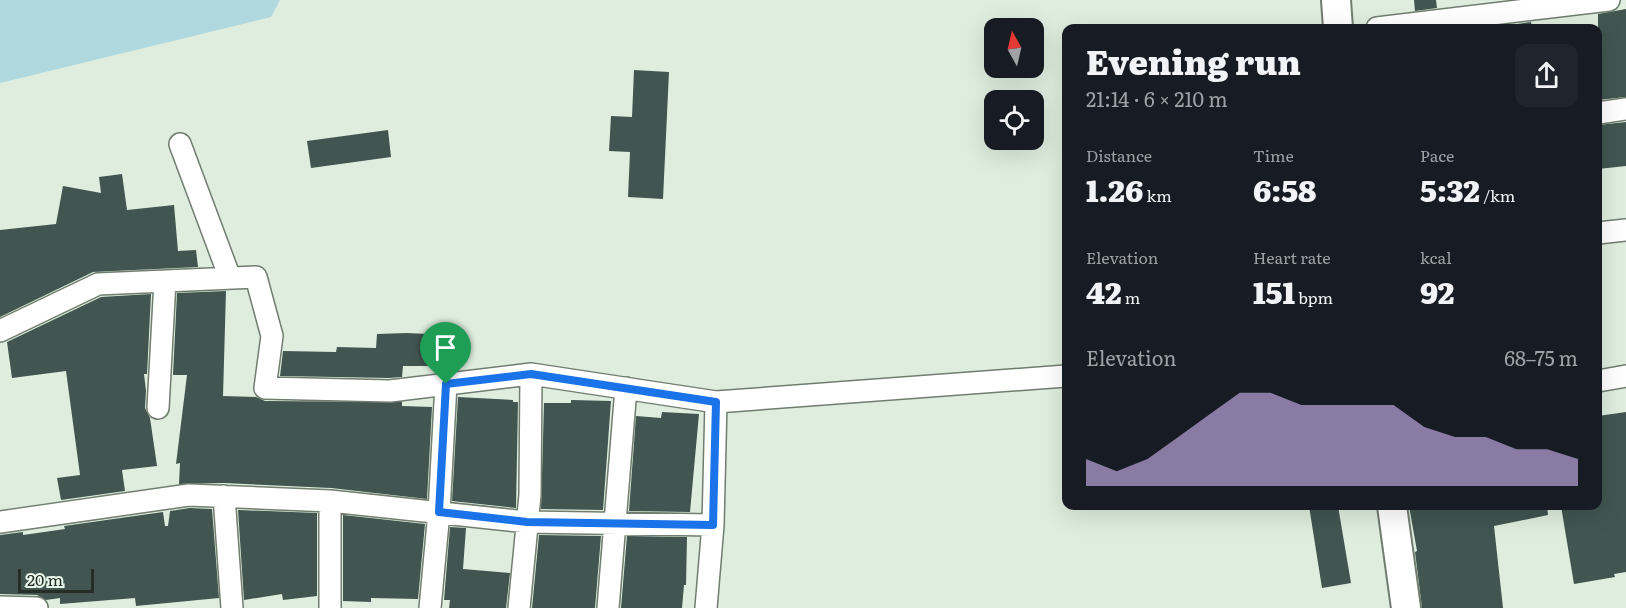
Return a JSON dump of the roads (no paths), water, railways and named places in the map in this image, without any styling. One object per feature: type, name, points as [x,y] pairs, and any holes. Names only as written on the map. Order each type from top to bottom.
[{"type":"street","points":[[1336,0],[1338,24]]},
{"type":"street","points":[[1410,24],[1609,0]]},
{"type":"street","points":[[1602,112],[1626,109]]},
{"type":"street","points":[[180,144],[230,278]]},
{"type":"street","points":[[1602,233],[1626,230]]},
{"type":"street","points":[[0,331],[98,285],[256,277],[272,336],[266,388],[390,391],[531,374],[716,402],[1062,376]]},
{"type":"street","points":[[158,408],[165,281]]},
{"type":"street","points":[[519,608],[530,495],[531,374]]},
{"type":"street","points":[[1602,380],[1626,376]]},
{"type":"street","points":[[430,608],[439,512],[446,384]]},
{"type":"street","points":[[608,608],[626,388]]},
{"type":"street","points":[[706,608],[713,525],[716,402]]},
{"type":"street","points":[[0,522],[189,495],[330,501],[527,522],[713,525]]},
{"type":"street","points":[[224,496],[232,608]]},
{"type":"street","points":[[330,501],[330,608]]},
{"type":"street","points":[[1393,510],[1406,608]]},
{"type":"street","points":[[0,607],[36,608]]},
{"type":"water","points":[[0,0],[280,0],[271,17],[0,83]]}]
